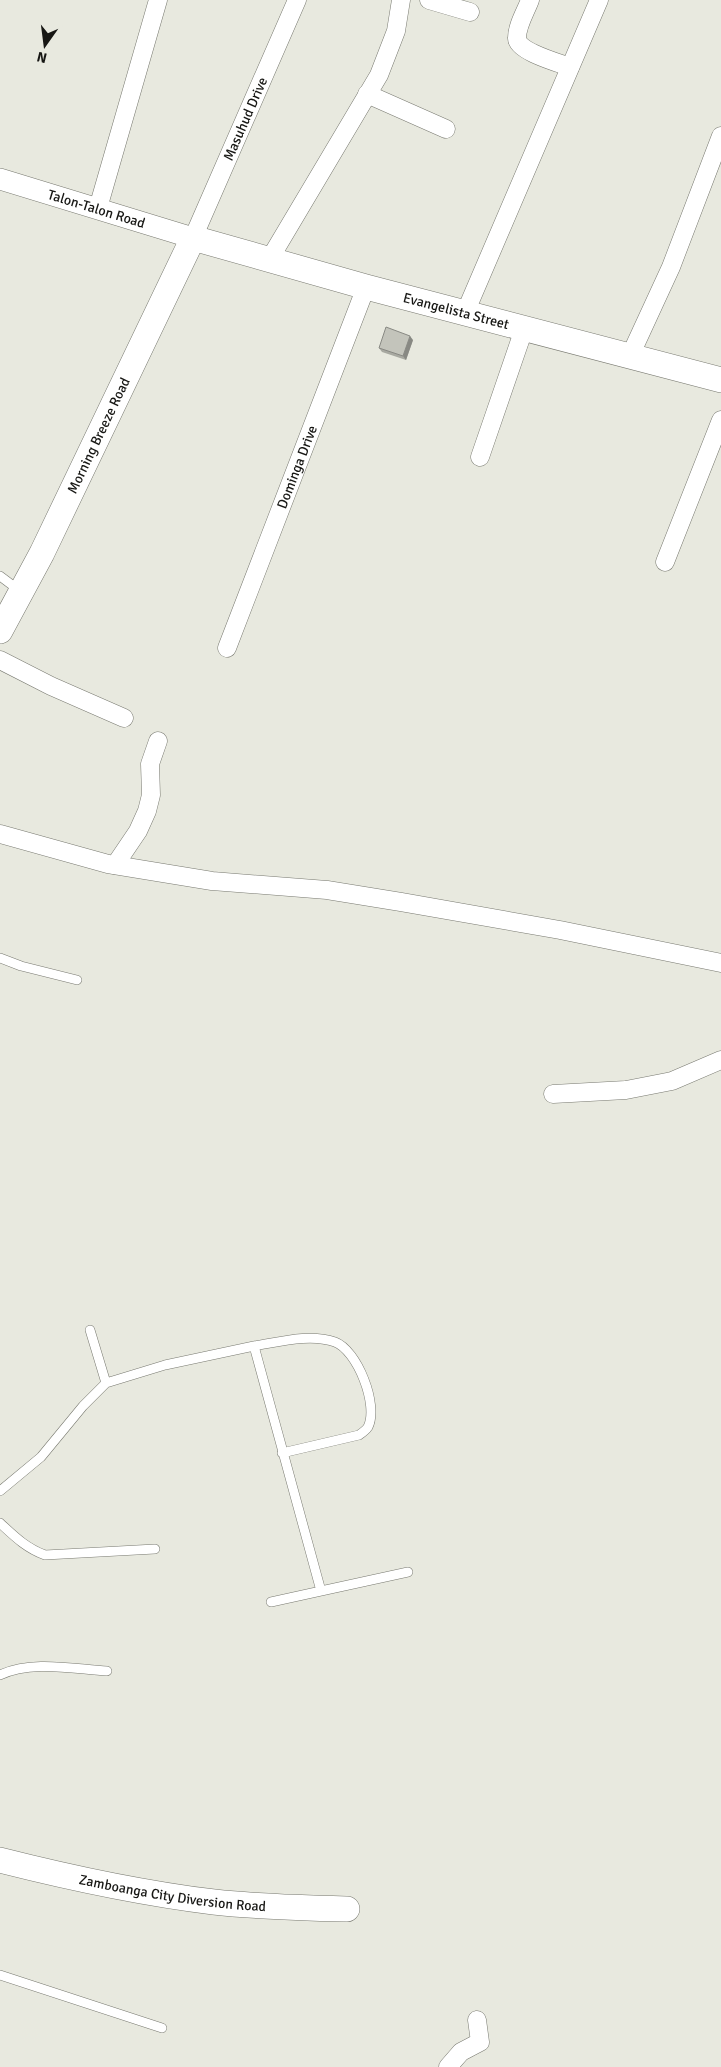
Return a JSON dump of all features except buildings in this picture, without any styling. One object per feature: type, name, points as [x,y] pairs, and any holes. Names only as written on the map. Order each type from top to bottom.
[{"type":"main road","name":"Evangelista Street","points":[[193,238],[366,287],[721,380]]},
{"type":"main road","name":"Morning Breeze Road","points":[[0,631],[22,592],[193,238]]},
{"type":"main road","name":"Zamboanga City Diversion Road","points":[[0,1860],[64,1876],[150,1893],[215,1902],[264,1906],[347,1909]]},
{"type":"street","points":[[98,208],[158,0]]},
{"type":"street","name":"Masuhud Drive","points":[[193,238],[297,0]]},
{"type":"street","points":[[269,260],[367,94],[390,51],[396,31],[401,0]]},
{"type":"street","points":[[429,0],[470,12]]},
{"type":"street","points":[[530,0],[519,28],[518,43],[527,51],[570,67]]},
{"type":"street","points":[[465,313],[599,0]]},
{"type":"street","points":[[367,94],[446,129]]},
{"type":"street","points":[[630,356],[671,267],[721,136]]},
{"type":"street","name":"Talon-Talon Road","points":[[0,178],[193,238]]},
{"type":"street","name":"Dominga Drive","points":[[227,648],[366,287]]},
{"type":"street","points":[[480,457],[524,328]]},
{"type":"street","points":[[665,562],[721,420]]},
{"type":"street","points":[[0,660],[51,686],[124,718]]},
{"type":"street","points":[[115,865],[138,831],[147,811],[152,795],[150,764],[158,740]]},
{"type":"street","points":[[0,834],[115,865],[212,881],[346,893],[560,930],[721,963]]},
{"type":"street","points":[[554,1094],[626,1090],[672,1081],[721,1060]]},
{"type":"street","points":[[448,2067],[461,2052],[480,2042],[477,2020]]},
{"type":"lane","points":[[0,576],[22,592]]},
{"type":"lane","points":[[0,958],[21,966],[77,980]]},
{"type":"lane","points":[[90,1330],[106,1383]]},
{"type":"lane","points":[[0,1491],[41,1457],[83,1406],[106,1383],[165,1365],[254,1346],[312,1338],[336,1342],[346,1348],[353,1358],[367,1391],[368,1428],[359,1435],[282,1453]]},
{"type":"lane","points":[[254,1346],[321,1591]]},
{"type":"lane","points":[[0,1523],[15,1538],[33,1551],[45,1554],[155,1549]]},
{"type":"lane","points":[[271,1602],[408,1572]]},
{"type":"lane","points":[[0,1675],[31,1667],[107,1671]]},
{"type":"lane","points":[[0,1975],[162,2028]]}]
